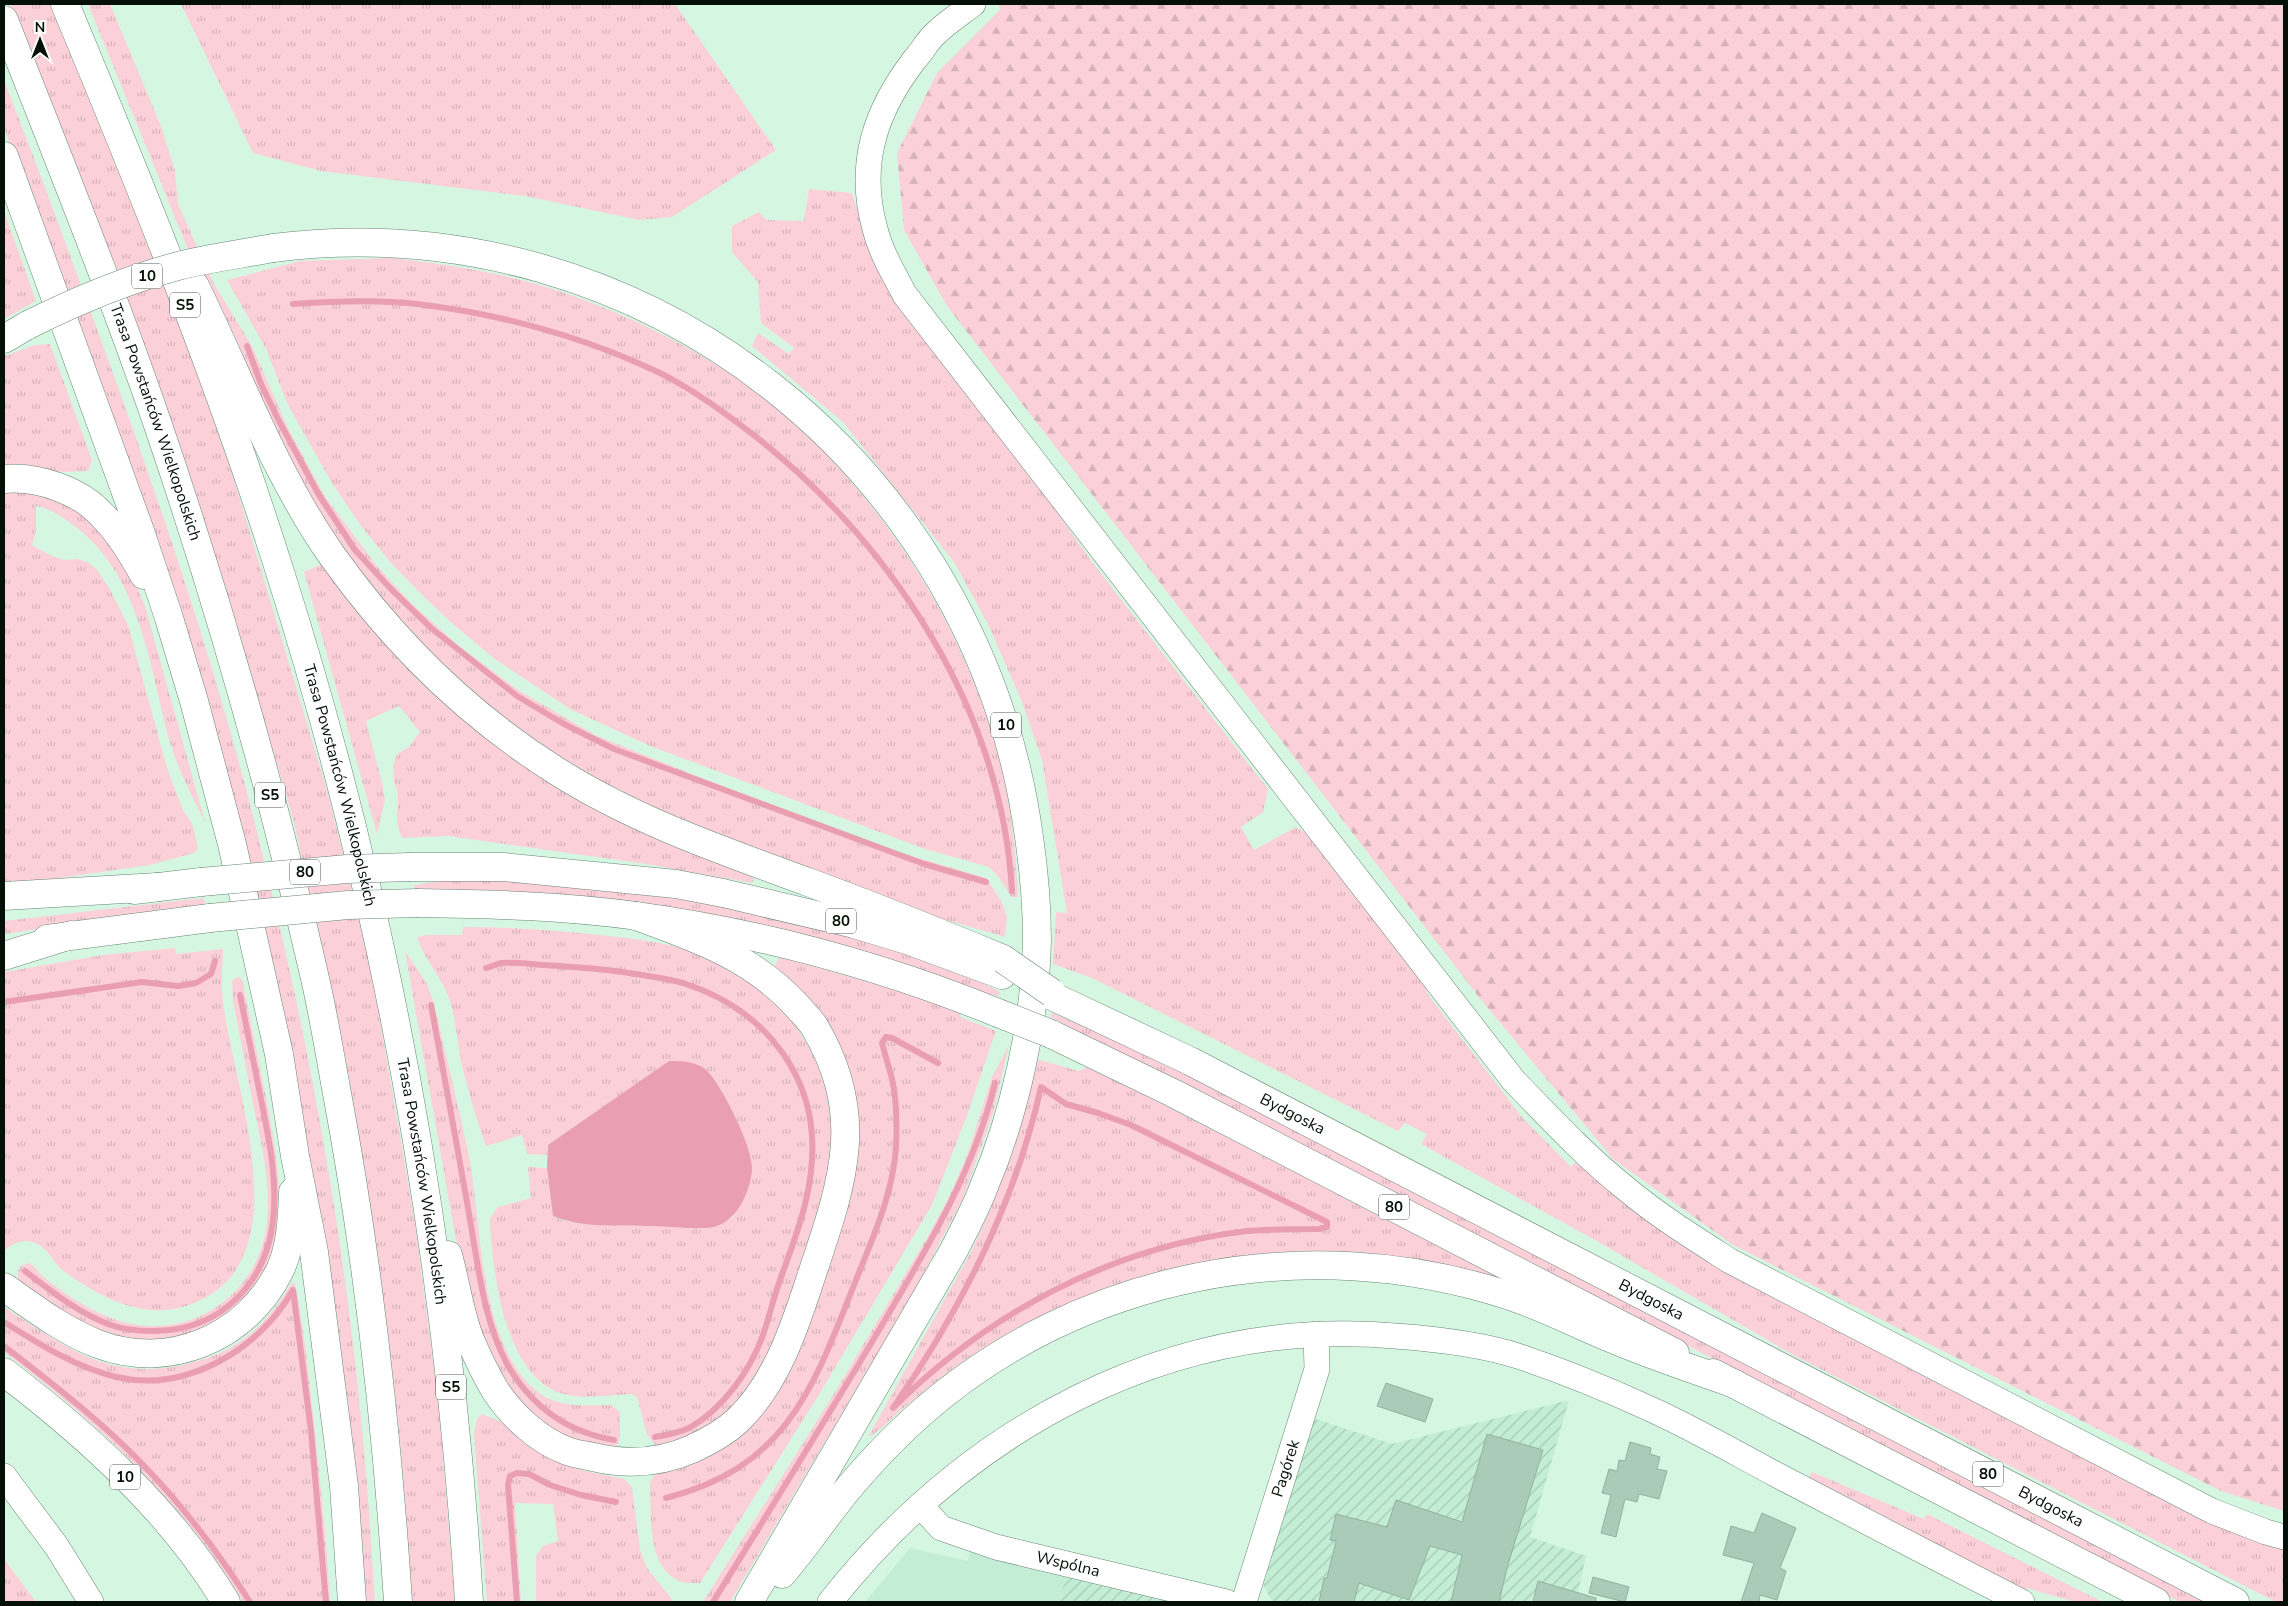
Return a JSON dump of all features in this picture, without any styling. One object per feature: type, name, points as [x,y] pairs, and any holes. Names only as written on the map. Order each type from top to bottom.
[{"type":"main road","name":"Trasa Powstańców Wielkopolskich","points":[[65,4],[118,133],[223,406],[281,576],[328,736],[385,966],[422,1172],[446,1340],[460,1473],[469,1602]]},
{"type":"main road","name":"Trasa Powstańców Wielkopolskich","points":[[4,20],[71,191],[159,427],[214,596],[258,748],[315,978],[353,1180],[376,1347],[391,1492],[398,1602]]},
{"type":"main road","points":[[118,133],[220,338],[262,430],[306,514],[332,555],[364,598],[432,674],[491,725],[555,770],[607,800],[710,847],[906,919],[1002,967]]},
{"type":"main road","points":[[4,156],[140,531],[169,618],[230,834],[279,1054],[295,1156],[314,1252],[344,1486],[352,1602]]},
{"type":"main road","name":"10","points":[[4,339],[71,304],[141,277],[180,266],[273,248],[311,243],[370,242],[443,248],[510,261],[578,280],[648,309],[711,343],[765,380],[807,414],[861,468],[909,528],[961,615],[985,666],[1008,730],[1024,801],[1034,872],[1037,942],[1024,1053],[1007,1124],[983,1190],[954,1250],[749,1602]]},
{"type":"main road","points":[[4,479],[16,478],[50,484],[76,496],[102,514],[130,551],[169,618]]},
{"type":"main road","name":"80","points":[[4,908],[201,882],[347,869],[503,867],[676,884],[713,891],[854,924],[1002,967]]},
{"type":"main road","points":[[4,896],[158,887]]},
{"type":"main road","name":"80","points":[[4,945],[210,918],[348,906],[418,903],[506,905],[636,916],[720,930],[848,960],[945,992],[1050,1034],[1173,1093],[2156,1602]]},
{"type":"main road","points":[[422,1172],[454,1274],[470,1341],[496,1390],[513,1413],[536,1435],[566,1451],[613,1462],[638,1462],[677,1455],[709,1441],[736,1422],[760,1395],[779,1361],[799,1315],[839,1193],[847,1129],[842,1093],[833,1063],[813,1024],[780,987],[746,963],[708,942],[636,916]]},
{"type":"main road","points":[[4,956],[71,935]]},
{"type":"main road","name":"Bydgoska","points":[[1002,967],[1057,997],[1190,1060],[2235,1602]]},
{"type":"main road","points":[[4,1287],[71,1331],[99,1344],[130,1352],[160,1354],[189,1348],[214,1339],[252,1311],[269,1290],[281,1269],[288,1245],[292,1219],[295,1156]]},
{"type":"main road","points":[[758,1602],[858,1476],[919,1415],[972,1372],[1025,1339],[1076,1315],[1120,1297],[1174,1281],[1239,1269],[1306,1265],[1368,1268],[1437,1277],[1506,1295],[1553,1312],[1610,1338],[1735,1384]]},
{"type":"main road","name":"10","points":[[4,1372],[70,1426],[125,1478],[188,1548],[226,1602]]},
{"type":"street","points":[[973,4],[934,35],[896,84],[875,132],[868,181],[875,230],[887,260],[905,295],[1514,1081],[1573,1142],[1624,1187],[1672,1225],[1730,1261],[2212,1511],[2284,1537]]},
{"type":"street","points":[[830,1602],[861,1563],[959,1472],[1004,1439],[1055,1408],[1110,1381],[1183,1356],[1252,1342],[1316,1334],[1365,1333],[1420,1338],[1519,1356],[1647,1407],[2022,1602]]},
{"type":"street","name":"Pagórek","points":[[1244,1602],[1317,1369],[1316,1334]]},
{"type":"street","points":[[4,1476],[57,1548],[90,1602]]},
{"type":"street","name":"Wspólna","points":[[921,1506],[941,1528],[996,1547],[1226,1602]]},
{"type":"shaded area","points":[[669,1061],[692,1063],[705,1069],[719,1087],[735,1117],[748,1148],[752,1170],[745,1196],[736,1212],[722,1224],[714,1227],[700,1228],[611,1226],[575,1222],[553,1216],[547,1168],[548,1145]]},
{"type":"shaded area","points":[[1569,1400],[1530,1537],[1586,1556],[1576,1602],[1272,1602],[1263,1584],[1313,1418],[1392,1444]]},
{"type":"shaded area","points":[[910,1548],[968,1561],[970,1550],[1068,1574],[1057,1602],[865,1602]]},
{"type":"shaded area","points":[[1068,1574],[1181,1602],[1057,1602]]},
{"type":"green space","points":[[10,4],[51,4],[178,319],[233,476],[328,794],[370,962],[415,1223],[439,1407],[455,1602],[412,1602],[400,1440],[372,1228],[349,1076],[294,822],[225,589],[33,58]]},
{"type":"green space","points":[[88,4],[110,4],[161,126],[175,171],[178,204],[214,284],[252,346],[289,430],[324,495],[377,566],[411,603],[459,646],[518,690],[595,735],[699,777],[895,851],[986,878],[1001,900],[1007,917],[1005,937],[895,905],[636,803],[508,726],[424,649],[350,563],[303,491],[211,306]]},
{"type":"green space","points":[[181,4],[675,4],[776,150],[672,217],[639,220],[525,196],[321,171],[253,153]]},
{"type":"green space","points":[[998,4],[2284,4],[2284,1511],[2221,1491],[1733,1245],[1613,1159],[1478,996],[947,306],[904,230],[897,153],[937,73],[1001,9]]},
{"type":"green space","points":[[4,80],[117,384],[157,498],[212,670],[260,844],[309,1062],[334,1208],[354,1355],[366,1472],[375,1602],[357,1602],[276,999],[36,216],[4,127]]},
{"type":"green space","points":[[809,189],[852,193],[873,259],[1092,562],[1268,789],[1263,812],[1241,827],[1254,850],[1296,827],[1311,836],[1428,987],[1426,992],[1522,1117],[1571,1167],[1575,1162],[1620,1200],[1693,1252],[1931,1378],[2284,1546],[2284,1602],[2276,1602],[1795,1356],[1595,1240],[1421,1144],[1427,1134],[1405,1123],[1398,1131],[1092,978],[1053,964],[1056,912],[1067,913],[1042,760],[1022,702],[988,624],[954,562],[843,422],[752,346],[758,333],[789,354],[794,348],[761,323],[758,282],[732,252],[732,226],[759,212],[766,220],[804,221]]},
{"type":"green space","points":[[4,211],[36,301],[4,319]]},
{"type":"green space","points":[[391,258],[439,264],[510,277],[556,290],[615,312],[669,338],[720,367],[770,403],[817,445],[859,492],[898,542],[932,596],[961,653],[985,711],[1002,770],[1013,833],[1018,897],[1011,897],[998,876],[989,867],[925,849],[650,746],[570,709],[495,659],[422,595],[390,562],[359,523],[332,483],[288,405],[266,349],[227,280],[300,261]]},
{"type":"green space","points":[[50,344],[92,460],[88,471],[64,472],[4,466],[4,356],[35,345]]},
{"type":"green space","points":[[4,490],[28,492],[54,499],[92,520],[128,566],[145,606],[205,822],[173,752],[148,653],[128,595],[113,568],[95,545],[64,518],[50,510],[36,506],[36,531],[32,545],[64,560],[77,559],[88,562],[97,570],[108,586],[128,625],[167,768],[183,810],[192,823],[198,849],[194,853],[150,865],[4,886]]},
{"type":"green space","points":[[322,564],[359,614],[394,654],[432,691],[668,842],[754,878],[752,883],[646,864],[448,836],[402,838],[397,823],[398,793],[394,782],[393,766],[397,754],[409,747],[420,732],[399,706],[366,721],[385,800],[377,834],[304,572]]},
{"type":"green space","points":[[447,880],[523,881],[606,888],[681,899],[755,913],[900,951],[951,969],[1000,992],[999,996],[517,893],[415,889],[414,885]]},
{"type":"green space","points":[[203,898],[206,904],[4,934],[4,921]]},
{"type":"green space","points":[[463,927],[549,930],[661,943],[716,961],[747,979],[775,1002],[797,1029],[815,1059],[826,1093],[832,1128],[831,1166],[803,1261],[766,1357],[745,1392],[732,1407],[710,1426],[688,1438],[658,1449],[647,1434],[637,1397],[631,1394],[593,1397],[573,1396],[555,1391],[537,1379],[523,1361],[512,1339],[504,1315],[494,1264],[490,1219],[498,1207],[531,1198],[528,1167],[547,1168],[553,1216],[565,1221],[598,1225],[714,1227],[733,1217],[739,1125],[719,1086],[704,1068],[548,1145],[547,1155],[527,1154],[522,1135],[486,1146],[461,1062],[449,998],[417,937],[426,935],[462,935]]},
{"type":"green space","points":[[175,948],[176,954],[223,949],[222,991],[251,1151],[254,1194],[251,1233],[238,1267],[213,1293],[197,1302],[166,1310],[151,1310],[135,1308],[120,1303],[89,1288],[61,1269],[47,1251],[36,1243],[21,1241],[4,1251],[4,972],[103,955]]},
{"type":"green space","points":[[405,951],[426,982],[434,1003],[468,1151],[485,1277],[492,1309],[502,1340],[515,1366],[533,1388],[542,1395],[560,1403],[611,1405],[620,1412],[620,1439],[615,1449],[590,1448],[541,1423],[519,1403],[481,1344],[460,1263]]},
{"type":"green space","points":[[779,957],[905,992],[961,1013],[960,1017],[996,1031],[966,1118],[932,1205],[817,1398],[700,1583],[686,1583],[677,1580],[667,1572],[655,1551],[651,1524],[650,1486],[652,1478],[659,1472],[670,1469],[800,1344],[846,1214],[854,1181],[857,1119],[774,969]]},
{"type":"green space","points":[[237,977],[241,978],[243,983],[273,1134],[277,1167],[279,1200],[277,1232],[269,1262],[255,1288],[233,1311],[201,1329],[176,1337],[152,1339],[129,1338],[107,1332],[65,1312],[23,1285],[18,1278],[18,1270],[22,1265],[30,1263],[40,1274],[65,1293],[83,1305],[111,1318],[138,1325],[165,1326],[190,1320],[213,1309],[233,1293],[250,1273],[261,1249],[267,1222],[267,1179],[233,1001],[232,981]]},
{"type":"green space","points":[[1051,1012],[1193,1076],[2209,1602],[2180,1602],[1195,1089],[1078,1033],[1051,1017]]},
{"type":"green space","points":[[1009,1045],[993,1114],[962,1201],[912,1295],[730,1602],[703,1602],[835,1392],[927,1238],[951,1193],[968,1153],[992,1077]]},
{"type":"green space","points":[[1036,1059],[1079,1071],[1087,1067],[1519,1288],[1487,1275],[1447,1265],[1344,1253],[1290,1253],[1236,1257],[1184,1266],[1132,1280],[1081,1298],[1032,1320],[963,1362],[920,1394],[868,1437],[971,1252],[990,1210],[1014,1149]]},
{"type":"green space","points":[[292,1283],[295,1283],[308,1370],[323,1512],[330,1602],[243,1602],[220,1565],[194,1530],[136,1465],[72,1406],[4,1352],[4,1307],[48,1336],[91,1358],[113,1365],[136,1369],[162,1368],[204,1359],[236,1344],[253,1332],[275,1307]]},
{"type":"green space","points":[[482,1414],[502,1422],[524,1442],[553,1460],[581,1470],[624,1479],[632,1487],[640,1550],[647,1568],[674,1602],[536,1602],[536,1556],[543,1546],[558,1541],[553,1504],[515,1503],[521,1602],[487,1602],[474,1434],[477,1419]]},
{"type":"green space","points":[[1812,1472],[1924,1519],[1927,1514],[2103,1602],[2075,1602],[2027,1588],[2023,1593],[1807,1480]]},
{"type":"green space","points":[[4,1559],[36,1602],[4,1602]]},
{"type":"building","points":[[1386,1383],[1433,1399],[1425,1422],[1377,1406]]},
{"type":"building","points":[[1487,1434],[1543,1450],[1507,1568],[1499,1602],[1451,1602],[1462,1555],[1430,1546],[1409,1600],[1359,1583],[1354,1602],[1319,1602],[1324,1578],[1327,1578],[1336,1541],[1330,1540],[1336,1514],[1387,1527],[1396,1500],[1462,1522]]},
{"type":"building","points":[[1630,1442],[1651,1448],[1650,1454],[1660,1457],[1657,1469],[1667,1471],[1659,1499],[1639,1494],[1637,1502],[1625,1499],[1616,1537],[1601,1533],[1611,1495],[1602,1493],[1609,1469],[1617,1471],[1619,1460],[1625,1461]]},
{"type":"building","points":[[1762,1513],[1796,1528],[1780,1568],[1786,1571],[1777,1600],[1760,1595],[1759,1602],[1741,1602],[1754,1563],[1723,1555],[1731,1526],[1754,1533]]},
{"type":"building","points":[[1593,1577],[1629,1587],[1625,1602],[1589,1593]]},
{"type":"building","points":[[1538,1581],[1596,1598],[1596,1602],[1533,1602]]},
{"type":"waterway","points":[[293,304],[355,301],[402,302],[480,314],[542,329],[602,348],[660,373],[697,394],[755,436],[805,479],[852,528],[894,580],[932,637],[963,697],[987,759],[1004,824],[1012,891]]},
{"type":"waterway","points":[[247,346],[261,384],[279,421],[319,495],[355,550],[431,628],[517,696],[564,724],[614,749],[924,864],[986,882]]},
{"type":"waterway","points":[[4,1002],[142,982],[178,986],[196,983],[211,974],[215,961]]},
{"type":"waterway","points":[[486,968],[501,963],[586,968],[618,971],[683,983],[713,995],[740,1011],[763,1030],[783,1053],[797,1079],[807,1107],[812,1138],[811,1171],[803,1214],[763,1335],[743,1375],[713,1411],[689,1428],[677,1433],[655,1437]]},
{"type":"waterway","points":[[25,1271],[86,1313],[108,1324],[130,1330],[179,1329],[202,1322],[222,1311],[239,1296],[253,1278],[264,1257],[271,1233],[274,1208],[273,1167],[269,1140],[240,995]]},
{"type":"waterway","points":[[431,1005],[482,1291],[499,1347],[507,1364],[527,1392],[552,1415],[581,1431],[614,1440]]},
{"type":"waterway","points":[[666,1498],[707,1484],[741,1466],[769,1443],[791,1417],[810,1387],[841,1319],[875,1231],[891,1182],[896,1147],[896,1104],[894,1087],[882,1043],[886,1037],[892,1038],[938,1063]]},
{"type":"waterway","points":[[713,1602],[840,1395],[899,1296],[948,1208],[975,1147],[995,1083]]},
{"type":"waterway","points":[[1041,1087],[1066,1104],[1131,1125],[1327,1222],[1327,1227],[1319,1229],[1247,1231],[1197,1239],[1148,1252],[1101,1269],[1055,1290],[1011,1314],[969,1343],[930,1374],[893,1408],[941,1333],[983,1255],[1016,1173],[1041,1087]]},
{"type":"waterway","points":[[4,1322],[58,1354],[101,1373],[142,1380],[168,1379],[194,1372],[218,1362],[241,1348],[279,1312],[293,1290],[311,1431],[326,1602]]},
{"type":"waterway","points":[[4,1346],[60,1390],[148,1470],[202,1534],[250,1602]]},
{"type":"waterway","points":[[517,1602],[508,1485],[510,1476],[517,1473],[529,1474],[550,1485],[581,1495],[616,1502]]}]
